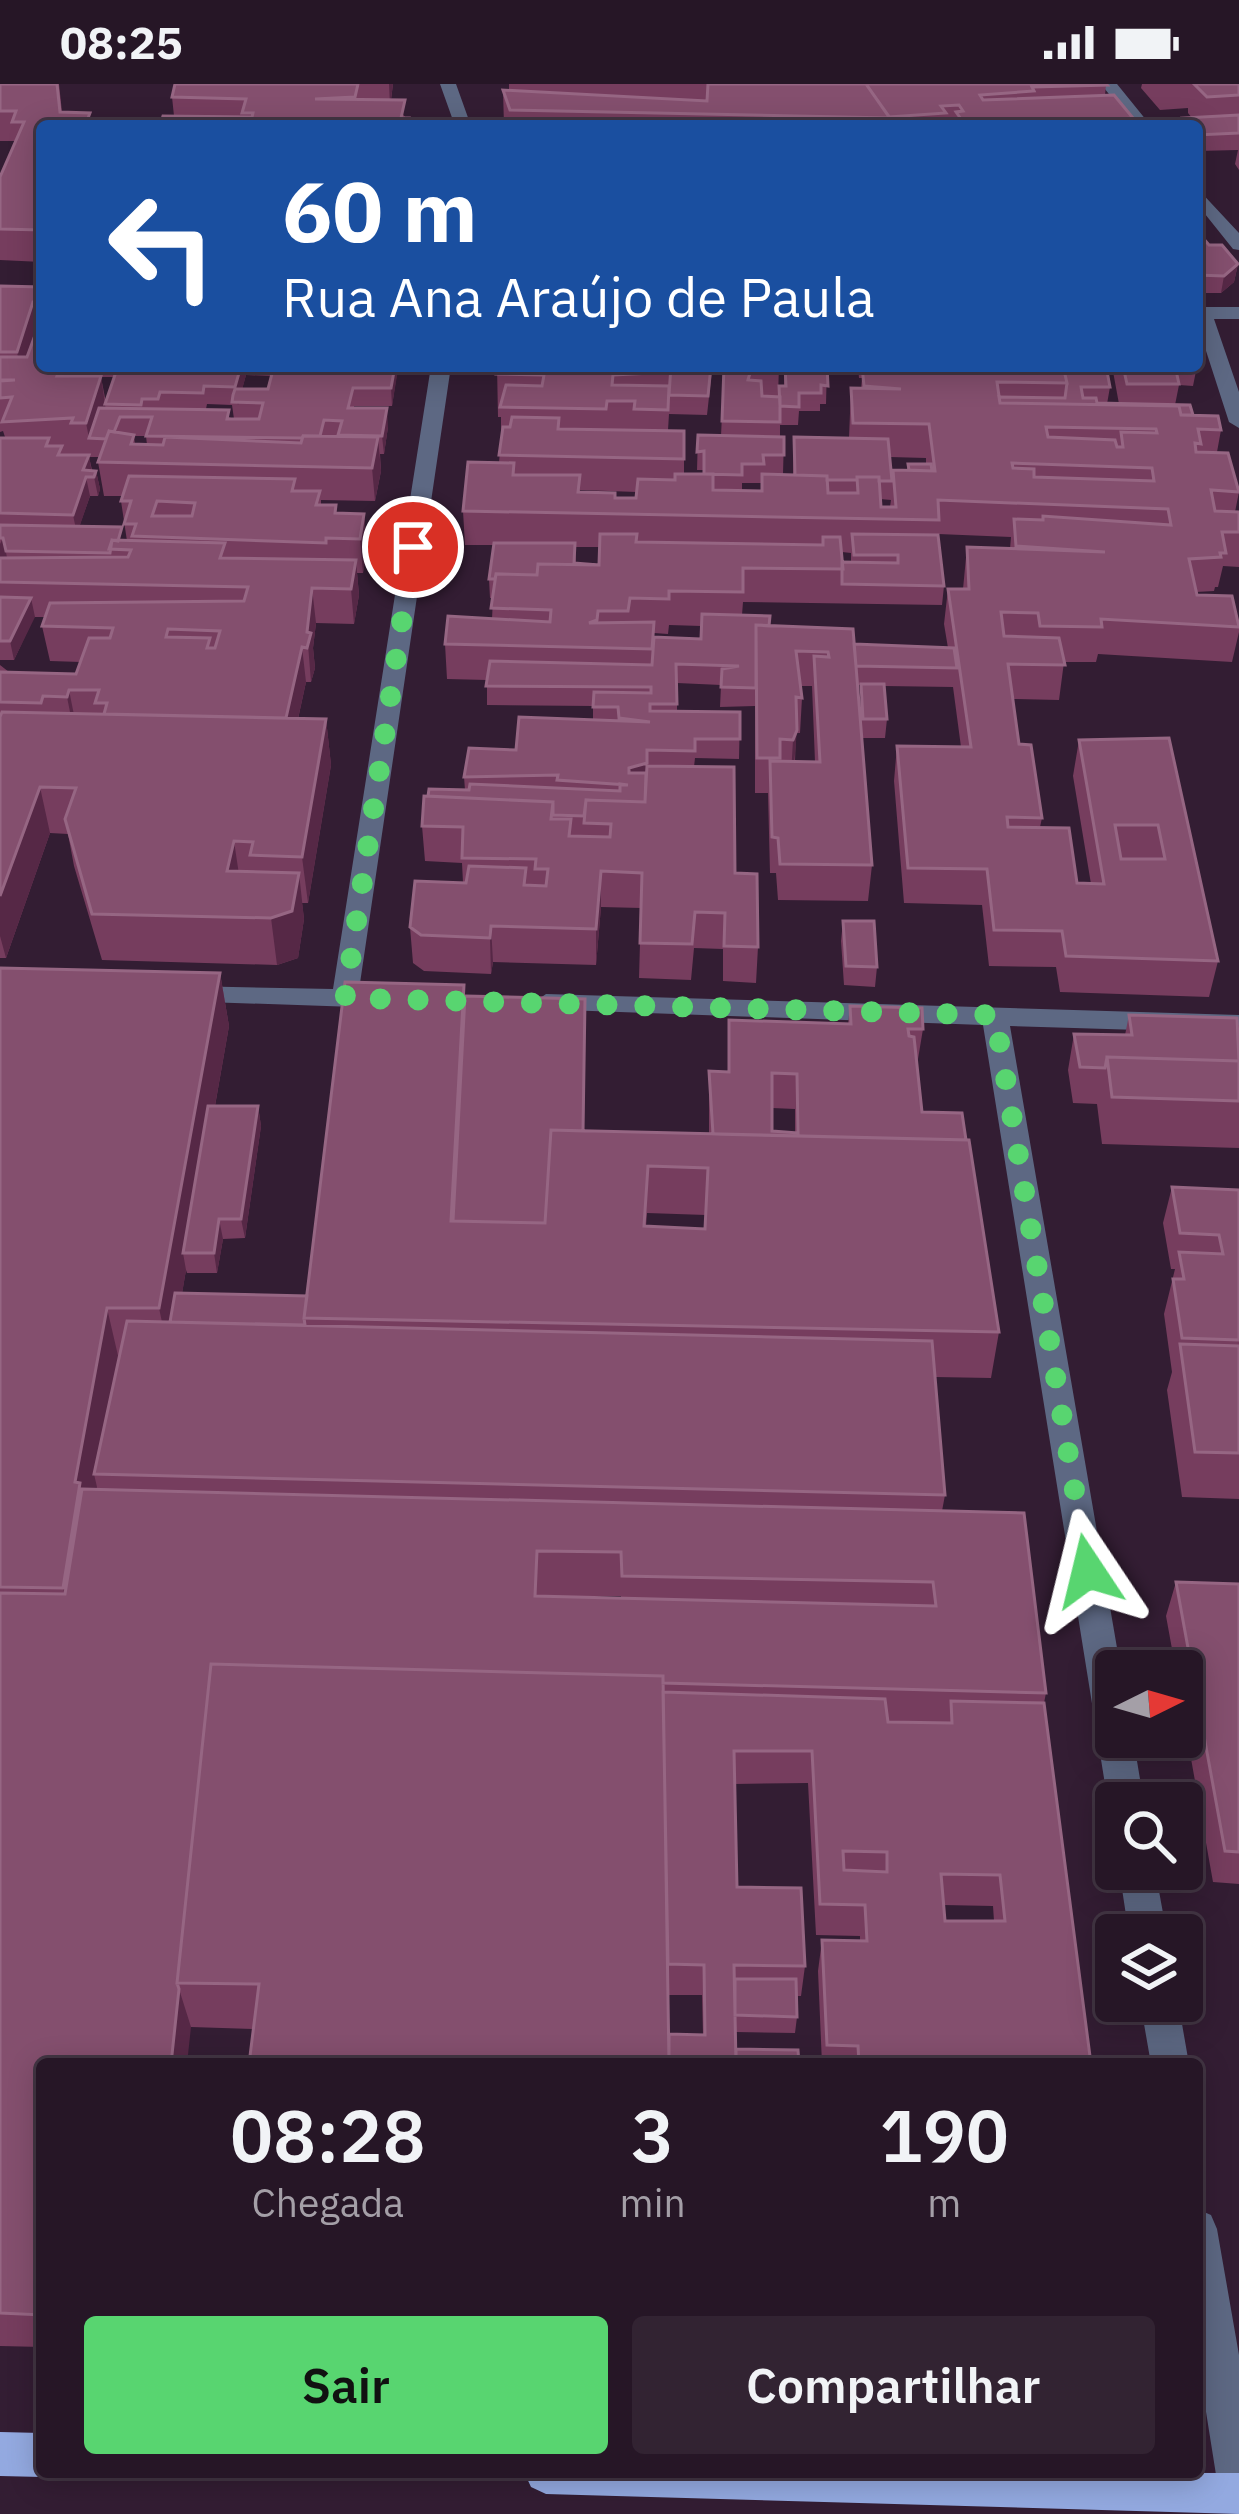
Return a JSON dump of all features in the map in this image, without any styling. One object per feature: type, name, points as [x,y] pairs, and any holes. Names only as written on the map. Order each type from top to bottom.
[{"type":"main road","points":[[0,2453],[36,2455]]},
{"type":"main road","points":[[727,2478],[1239,2495]]},
{"type":"street","points":[[448,84],[461,120]]},
{"type":"street","points":[[1109,84],[1138,120]]},
{"type":"street","points":[[1203,200],[1239,245]]},
{"type":"street","points":[[1203,313],[1239,313]]},
{"type":"street","points":[[1203,321],[1239,422]]},
{"type":"street","points":[[345,998],[440,372]]},
{"type":"street","points":[[161,995],[415,1000]]},
{"type":"street","points":[[508,1002],[1239,1024]]},
{"type":"street","points":[[995,1015],[1123,1782]]},
{"type":"street","points":[[1163,2022],[1169,2058]]},
{"type":"street","points":[[1203,2265],[1239,2481]]},
{"type":"building","points":[[0,84],[57,84],[60,112],[90,113],[87,120],[36,120],[36,230],[0,229],[0,177],[24,122],[12,122],[16,111],[0,111]]},
{"type":"building","points":[[175,84],[358,84],[355,97],[315,99],[405,100],[401,118],[409,118],[162,120],[163,116],[252,117],[253,113],[242,113],[246,99],[172,97]]},
{"type":"building","points":[[708,84],[866,84],[890,118],[510,110],[503,90],[707,101]]},
{"type":"building","points":[[866,84],[1106,84],[980,95],[983,100],[1114,95],[1133,118],[962,120],[956,112],[963,111],[959,105],[941,106],[946,113],[889,117]]},
{"type":"building","points":[[1194,84],[1239,84],[1239,95],[1207,97]]},
{"type":"building","points":[[1239,115],[1239,133],[1203,135],[1203,120],[1183,118]]},
{"type":"building","points":[[1203,238],[1209,245],[1222,245],[1238,264],[1224,276],[1203,275]]},
{"type":"building","points":[[0,286],[36,287],[36,302],[17,352],[0,352]]},
{"type":"building","points":[[36,332],[36,372],[101,376],[86,423],[71,423],[73,418],[2,422],[12,397],[0,398],[0,381],[15,380],[0,380],[0,357],[27,357]]},
{"type":"building","points":[[116,372],[239,372],[235,387],[204,386],[203,393],[160,392],[158,399],[142,399],[141,405],[105,404]]},
{"type":"building","points":[[272,372],[394,372],[391,388],[353,388],[348,408],[387,408],[382,436],[338,435],[342,421],[324,420],[320,436],[302,438],[146,436],[152,417],[120,417],[106,439],[89,438],[99,408],[229,410],[227,419],[259,419],[263,403],[232,402],[233,395],[235,389],[268,389]]},
{"type":"building","points":[[670,372],[613,375],[612,385],[669,386],[668,410],[634,409],[635,401],[607,401],[606,409],[500,407],[506,385],[542,386],[544,375],[496,374]]},
{"type":"building","points":[[671,372],[710,372],[708,396],[669,395]]},
{"type":"building","points":[[724,372],[750,372],[748,380],[761,381],[762,396],[780,397],[780,422],[722,421]]},
{"type":"building","points":[[785,372],[827,372],[828,386],[821,385],[821,393],[799,393],[799,407],[780,406],[779,386],[786,386]]},
{"type":"building","points":[[863,372],[1064,372],[1067,383],[997,382],[1000,403],[1179,406],[1181,415],[1218,416],[1221,430],[1198,429],[1201,444],[1195,443],[1196,452],[1228,453],[1239,492],[1211,490],[1215,511],[1239,512],[1239,532],[1222,532],[1226,553],[1220,553],[1221,557],[1189,559],[1197,595],[1232,596],[1239,627],[1101,619],[1102,627],[1040,626],[1038,613],[1001,612],[1004,636],[1059,638],[1065,665],[1008,664],[1019,744],[1031,745],[1042,818],[1007,817],[1008,827],[1069,828],[1077,883],[1104,884],[1079,740],[1169,738],[1218,961],[1066,956],[1062,931],[994,930],[987,869],[908,868],[897,746],[971,747],[948,589],[969,589],[967,547],[1105,552],[1016,546],[1014,519],[1043,520],[1043,516],[1171,525],[1168,509],[938,500],[939,520],[463,511],[468,462],[514,463],[513,475],[580,475],[578,492],[615,493],[615,498],[636,498],[638,479],[675,480],[675,474],[713,474],[713,490],[762,491],[762,474],[827,476],[828,493],[858,493],[857,477],[879,477],[881,507],[896,507],[893,470],[935,471],[929,424],[853,423],[851,388],[901,389],[864,386]],"holes":[[[1046,427],[1156,429],[1157,433],[1121,432],[1123,447],[1117,447],[1115,440],[1048,437]],[[1012,463],[1152,468],[1154,481],[1034,477],[1034,469],[1013,468]],[[1115,825],[1158,825],[1165,859],[1121,859]]]},
{"type":"building","points":[[1064,372],[1107,372],[1110,387],[1081,387],[1083,398],[1096,398],[1097,403],[1190,405],[1193,415],[1181,415],[1179,406],[1000,403],[999,397],[1065,398]]},
{"type":"building","points":[[1124,372],[1176,372],[1179,384],[1127,384]]},
{"type":"building","points":[[512,417],[559,418],[558,429],[684,431],[684,459],[499,455],[503,427],[510,427]]},
{"type":"building","points":[[109,431],[134,435],[131,444],[163,445],[165,437],[301,443],[303,436],[378,437],[372,468],[98,462]]},
{"type":"building","points":[[698,435],[784,437],[784,455],[763,455],[764,464],[742,464],[742,475],[704,474]]},
{"type":"building","points":[[794,437],[888,439],[892,481],[795,475]]},
{"type":"building","points":[[0,438],[49,438],[46,446],[62,446],[58,455],[89,455],[83,470],[96,471],[94,477],[86,477],[73,515],[0,513]]},
{"type":"building","points":[[908,464],[931,464],[932,471],[909,470]]},
{"type":"building","points":[[129,476],[295,479],[292,491],[320,491],[316,505],[336,505],[335,513],[364,514],[360,539],[326,538],[326,543],[132,536],[136,524],[124,524],[131,501],[121,501]],"holes":[[[157,501],[195,503],[192,516],[152,516]]]},
{"type":"building","points":[[0,525],[122,527],[118,541],[112,540],[110,553],[6,551]]},
{"type":"building","points":[[600,534],[637,534],[636,542],[823,545],[823,537],[840,537],[843,569],[743,568],[743,592],[669,591],[669,599],[630,598],[628,611],[598,611],[597,620],[589,623],[654,622],[652,649],[445,644],[448,616],[550,622],[551,610],[491,608],[496,574],[537,575],[538,564],[599,565]]},
{"type":"building","points":[[852,534],[938,535],[944,586],[842,584],[842,562],[898,563],[898,555],[854,555]]},
{"type":"building","points":[[112,540],[225,543],[220,558],[356,560],[351,589],[312,588],[307,632],[311,633],[307,648],[302,647],[286,718],[104,714],[107,703],[95,703],[99,690],[69,690],[67,697],[43,696],[41,703],[0,702],[0,672],[76,674],[89,638],[110,638],[113,628],[42,626],[50,603],[244,601],[248,587],[0,582],[0,558],[128,557],[131,550],[109,549]],"holes":[[[168,629],[220,631],[215,648],[207,648],[210,638],[166,637]]]},
{"type":"building","points":[[494,543],[575,543],[574,563],[599,565],[538,564],[537,575],[496,574],[489,579]]},
{"type":"building","points":[[0,597],[31,598],[10,641],[0,641]]},
{"type":"building","points":[[702,614],[770,616],[769,626],[756,625],[756,688],[721,687],[722,669],[739,666],[676,664],[677,704],[650,704],[650,711],[740,712],[740,739],[695,739],[695,751],[647,750],[647,763],[629,768],[629,773],[646,773],[645,802],[586,800],[584,816],[553,815],[553,802],[428,796],[429,789],[469,790],[470,784],[620,791],[620,784],[557,780],[558,775],[464,777],[469,748],[516,750],[519,717],[650,722],[619,718],[618,707],[593,707],[594,692],[651,693],[651,687],[486,686],[490,661],[652,665],[654,637],[701,639]]},
{"type":"building","points":[[756,625],[853,629],[872,865],[780,864],[778,838],[772,837],[770,761],[820,762],[814,656],[829,657],[828,652],[796,651],[802,698],[796,697],[797,730],[793,740],[780,739],[780,758],[757,758]]},
{"type":"building","points":[[854,644],[954,648],[957,668],[856,666]]},
{"type":"building","points":[[861,684],[884,684],[887,719],[863,719]]},
{"type":"building","points":[[2,712],[326,719],[302,857],[250,855],[253,842],[234,841],[227,871],[299,873],[292,911],[271,918],[92,914],[65,819],[76,788],[40,787],[0,896]]},
{"type":"building","points":[[647,766],[734,767],[735,873],[757,874],[758,947],[724,946],[725,913],[695,912],[692,944],[640,943],[642,873],[601,871],[596,929],[491,926],[490,938],[421,935],[410,927],[415,881],[466,883],[469,866],[526,868],[524,885],[546,886],[548,869],[535,869],[536,859],[462,858],[463,827],[422,826],[424,796],[553,802],[551,819],[571,819],[569,836],[610,837],[611,824],[584,823],[586,800],[645,802]]},
{"type":"building","points":[[843,921],[874,921],[877,967],[846,966]]},
{"type":"building","points":[[0,968],[220,973],[159,1308],[107,1308],[75,1482],[80,1483],[63,1588],[0,1587]]},
{"type":"building","points":[[345,982],[464,985],[451,1221],[545,1223],[551,1130],[969,1140],[999,1332],[304,1318]],"holes":[[[648,1166],[708,1168],[705,1229],[644,1226]]]},
{"type":"building","points":[[465,996],[585,999],[583,1131],[551,1130],[545,1223],[453,1221]]},
{"type":"building","points":[[850,1006],[922,1008],[923,1029],[908,1029],[914,1037],[922,1112],[962,1113],[966,1140],[713,1134],[709,1071],[729,1072],[729,1020],[851,1024]],"holes":[[[772,1073],[797,1074],[798,1133],[772,1131]]]},
{"type":"building","points":[[1129,1015],[1237,1018],[1239,1061],[1107,1057],[1105,1068],[1080,1067],[1074,1034],[1132,1035]]},
{"type":"building","points":[[1107,1057],[1239,1061],[1239,1101],[1112,1097]]},
{"type":"building","points":[[208,1106],[258,1106],[241,1219],[219,1219],[214,1253],[183,1253]]},
{"type":"building","points":[[1172,1187],[1239,1190],[1239,1340],[1182,1338],[1173,1279],[1184,1279],[1179,1252],[1223,1254],[1219,1235],[1180,1233]]},
{"type":"building","points":[[175,1293],[307,1296],[305,1325],[170,1322]]},
{"type":"building","points":[[127,1321],[932,1341],[945,1495],[94,1474]]},
{"type":"building","points":[[1180,1344],[1239,1346],[1239,1453],[1195,1452]]},
{"type":"building","points":[[82,1489],[1024,1513],[1046,1693],[663,1683],[663,1676],[211,1664],[172,2058],[36,2058],[36,2315],[0,2313],[0,1593],[65,1594]],"holes":[[[537,1551],[621,1552],[622,1576],[933,1582],[936,1606],[535,1596]]]},
{"type":"building","points":[[1176,1582],[1239,1584],[1239,1852],[1225,1851],[1203,1730],[1203,1650],[1188,1650]]},
{"type":"building","points":[[211,1664],[663,1676],[669,2058],[250,2058],[259,1984],[177,1983]]},
{"type":"building","points":[[663,1692],[885,1699],[888,1722],[952,1723],[951,1701],[1044,1703],[1090,2058],[859,2058],[858,2046],[827,2045],[822,1940],[867,1941],[865,1905],[820,1904],[812,1751],[734,1751],[737,1887],[801,1888],[805,1966],[734,1965],[736,2058],[669,2058],[669,2034],[705,2035],[704,1965],[668,1964]],"holes":[[[843,1851],[887,1852],[887,1872],[844,1870]],[[941,1874],[1000,1875],[1005,1921],[945,1921]]]},
{"type":"building","points":[[735,1979],[796,1979],[797,2017],[735,2015]]},
{"type":"building","points":[[736,2049],[798,2050],[799,2058],[736,2058]]},
{"type":"route","points":[[413,547],[345,998],[995,1015],[1088,1571]]}]
